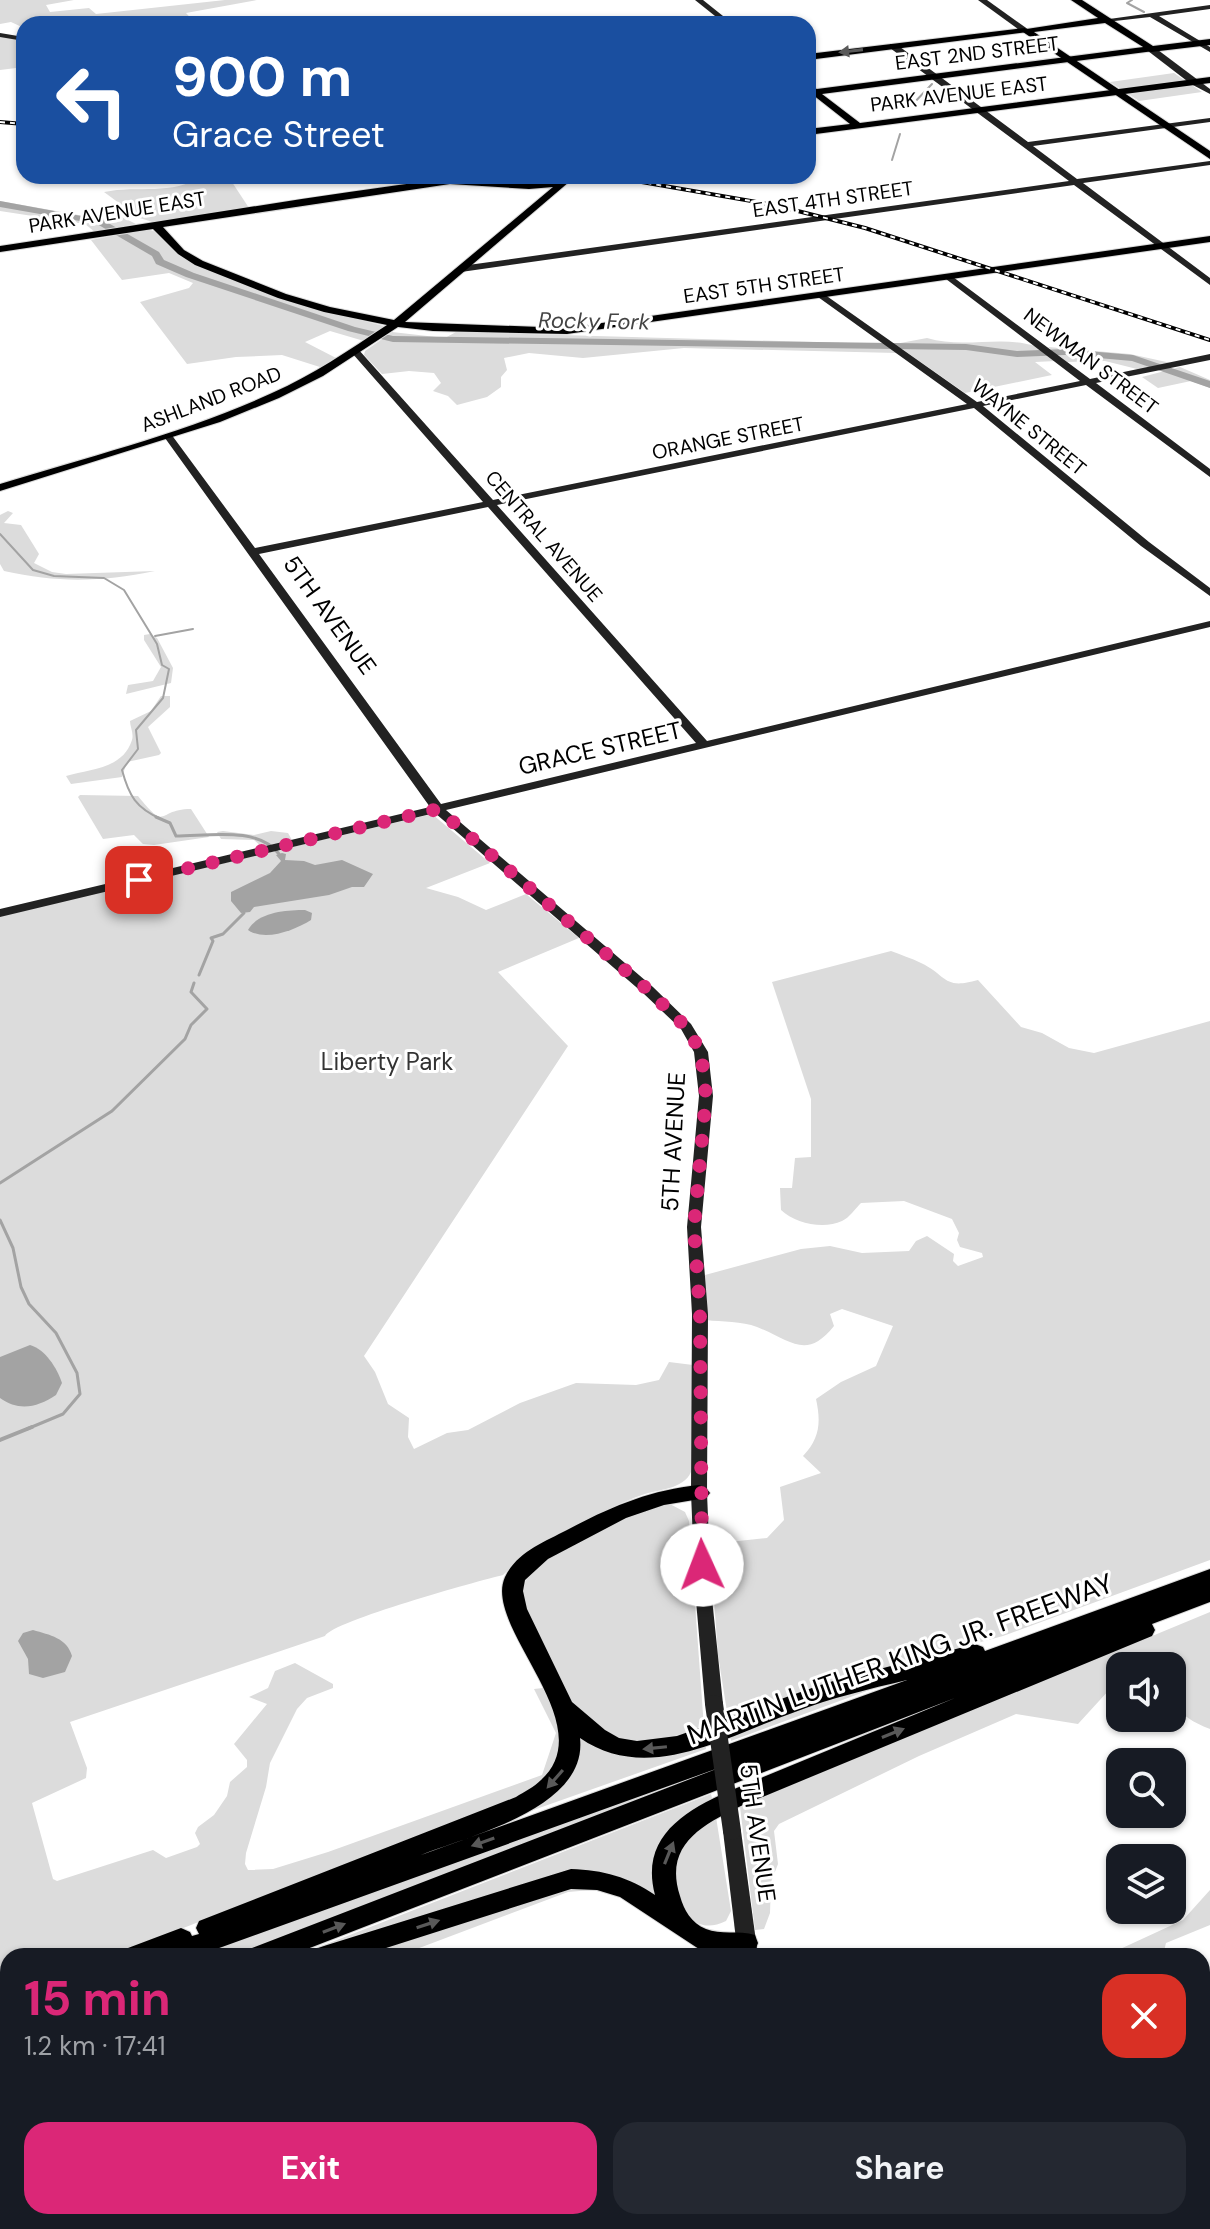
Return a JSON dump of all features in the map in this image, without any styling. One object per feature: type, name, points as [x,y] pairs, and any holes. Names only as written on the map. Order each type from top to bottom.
[{"type":"highway","points":[[1076,0],[1151,49],[1210,42]]},
{"type":"highway","points":[[1025,30],[1106,20]]},
{"type":"highway","points":[[1025,30],[1210,156]]},
{"type":"highway","points":[[157,1948],[532,1800],[554,1783],[568,1759],[571,1742],[563,1707],[518,1612],[513,1591],[516,1577],[540,1555],[634,1505],[657,1497],[699,1493]]},
{"type":"highway","points":[[563,1707],[586,1731],[606,1742],[636,1750],[665,1748],[806,1698],[981,1651],[1176,1582],[1210,1576]]},
{"type":"highway","name":"MARTIN LUTHER KING JR. FREEWAY","points":[[615,1807],[1210,1576]]},
{"type":"highway","name":"MARTIN LUTHER KING JR. FREEWAY","points":[[615,1807],[1210,1593]]},
{"type":"highway","points":[[681,1926],[664,1891],[664,1863],[677,1836],[702,1815],[1210,1602]]},
{"type":"highway","points":[[191,1948],[615,1807]]},
{"type":"highway","points":[[280,1948],[615,1807]]},
{"type":"highway","points":[[352,1948],[571,1879],[616,1884],[695,1937],[741,1948]]},
{"type":"main road","points":[[816,56],[1025,30]]},
{"type":"main road","name":"EAST 2ND STREET","points":[[816,89],[1151,49]]},
{"type":"main road","name":"PARK AVENUE EAST","points":[[816,131],[1210,80]]},
{"type":"main road","points":[[816,94],[857,125]]},
{"type":"main road","name":"PARK AVENUE EAST","points":[[0,249],[432,184]]},
{"type":"main road","name":"PARK AVENUE EAST","points":[[506,184],[540,184]]},
{"type":"main road","name":"ASHLAND ROAD","points":[[0,488],[168,436],[275,396],[392,327],[562,184]]},
{"type":"main road","name":"EAST 5TH STREET","points":[[154,224],[181,252],[204,265],[301,302],[392,327],[576,331],[1210,239]]},
{"type":"street","points":[[699,0],[719,16]]},
{"type":"street","points":[[982,0],[1025,30]]},
{"type":"street","points":[[1106,20],[1210,7]]},
{"type":"street","points":[[1151,14],[1210,50]]},
{"type":"street","points":[[893,46],[1210,282]]},
{"type":"street","points":[[1151,49],[1192,82],[1210,92]]},
{"type":"street","points":[[1026,145],[1210,120]]},
{"type":"street","name":"EAST 4TH STREET","points":[[461,269],[1210,163]]},
{"type":"street","name":"NEWMAN STREET","points":[[949,277],[1210,474]]},
{"type":"street","name":"WAYNE STREET","points":[[821,295],[977,406],[1145,544],[1210,593]]},
{"type":"street","name":"CENTRAL AVENUE","points":[[355,351],[705,746]]},
{"type":"street","name":"ORANGE STREET","points":[[253,552],[1210,357]]},
{"type":"street","name":"5TH AVENUE","points":[[168,436],[438,809],[648,990],[686,1027],[701,1052],[706,1096],[694,1227],[700,1291],[699,1493],[703,1589],[714,1704],[747,1948]]},
{"type":"street","name":"GRACE STREET","points":[[0,913],[1210,624]]},
{"type":"green space","points":[[0,0],[74,0],[46,5],[50,12],[89,8],[96,14],[225,0],[257,0],[186,13],[189,16],[16,16],[16,24],[0,24]]},
{"type":"green space","points":[[0,35],[16,38],[16,68],[0,70]]},
{"type":"green space","points":[[1174,73],[1202,92],[1139,101],[1110,82]]},
{"type":"green space","points":[[233,184],[249,208],[153,222],[109,209],[123,206],[104,192],[167,188]]},
{"type":"green space","points":[[0,201],[84,216],[122,217],[136,224],[95,232],[85,224],[0,211]]},
{"type":"green space","points":[[147,229],[156,232],[180,256],[212,272],[300,305],[384,326],[364,341],[330,331],[305,342],[338,359],[323,368],[282,355],[187,364],[140,302],[189,288],[193,283],[169,273],[122,280],[91,240]]},
{"type":"green space","points":[[392,332],[445,338],[456,332],[884,344],[897,353],[684,348],[583,358],[529,353],[504,358],[507,370],[501,377],[501,387],[487,397],[457,405],[448,396],[433,391],[441,383],[434,373],[409,371],[382,374],[364,355],[365,351]]},
{"type":"green space","points":[[927,338],[954,342],[1022,343],[1038,347],[1056,361],[1035,362],[1052,375],[965,393],[895,344]]},
{"type":"green space","points":[[1048,347],[1130,354],[1171,363],[1141,370],[1105,361],[1067,362]]},
{"type":"green space","points":[[1180,367],[1210,380],[1210,388],[1191,381],[1158,388],[1142,377]]},
{"type":"green space","points":[[8,511],[13,513],[4,523],[21,525],[39,554],[34,563],[52,572],[155,571],[80,580],[4,571],[0,564],[0,515]]},
{"type":"green space","points":[[144,635],[157,638],[173,668],[171,683],[126,694],[128,685],[153,681],[161,667],[144,640]]},
{"type":"green space","points":[[161,696],[170,696],[170,707],[148,727],[161,753],[159,755],[127,762],[122,777],[71,784],[66,776],[105,766],[121,757],[132,740],[130,721],[151,711]]},
{"type":"green space","points":[[138,796],[159,816],[191,809],[209,837],[154,845],[143,844],[134,835],[103,839],[78,797]]},
{"type":"green space","name":"Liberty Park","points":[[432,814],[490,863],[426,888],[458,897],[486,910],[526,894],[579,938],[498,972],[568,1046],[364,1356],[375,1372],[388,1404],[409,1418],[408,1437],[414,1449],[447,1433],[468,1430],[520,1403],[576,1383],[636,1385],[659,1380],[669,1362],[693,1365],[691,1472],[676,1486],[642,1495],[593,1518],[515,1564],[503,1575],[378,1612],[334,1629],[325,1636],[70,1722],[87,1768],[86,1778],[32,1803],[53,1879],[57,1881],[153,1850],[166,1858],[197,1847],[200,1844],[195,1833],[198,1827],[214,1815],[227,1796],[230,1782],[247,1767],[247,1760],[234,1744],[267,1704],[249,1697],[268,1688],[275,1671],[295,1663],[333,1684],[333,1688],[307,1698],[297,1709],[270,1763],[246,1853],[248,1870],[273,1869],[328,1852],[542,1775],[556,1733],[534,1689],[543,1688],[557,1721],[560,1748],[557,1760],[538,1783],[522,1795],[132,1948],[0,1948],[0,916]]},
{"type":"green space","points":[[271,831],[288,833],[292,840],[263,848],[254,840],[221,839],[217,832],[254,835]]},
{"type":"green space","points":[[891,951],[921,963],[952,982],[978,980],[1021,1027],[1042,1033],[1069,1048],[1094,1053],[1210,1021],[1210,1560],[1003,1636],[810,1688],[728,1718],[718,1655],[710,1544],[767,1538],[784,1520],[780,1487],[821,1473],[803,1456],[813,1443],[818,1429],[816,1399],[841,1382],[876,1366],[893,1326],[842,1309],[830,1314],[834,1326],[824,1337],[806,1345],[789,1342],[751,1325],[706,1320],[705,1275],[801,1249],[830,1246],[862,1253],[909,1251],[916,1241],[927,1236],[954,1254],[953,1261],[958,1266],[983,1257],[982,1253],[960,1247],[957,1240],[959,1233],[952,1219],[904,1201],[861,1203],[845,1220],[826,1225],[801,1222],[781,1210],[780,1188],[792,1188],[795,1158],[811,1157],[811,1099],[772,982]]},
{"type":"green space","points":[[668,1503],[685,1512],[689,1521],[704,1728],[650,1742],[619,1739],[576,1712],[524,1604],[525,1585],[530,1574],[541,1563],[574,1542]]},
{"type":"green space","points":[[1210,1612],[1210,1729],[1186,1716],[1186,1652],[1114,1652]]},
{"type":"green space","points":[[1106,1655],[1106,1693],[1078,1724],[1016,1714],[919,1756],[779,1824],[774,1831],[778,1864],[771,1882],[770,1913],[764,1929],[755,1930],[740,1807]]},
{"type":"green space","points":[[894,1681],[731,1741],[730,1732],[776,1715]]},
{"type":"green space","points":[[579,1739],[595,1745],[705,1741],[706,1749],[457,1837],[577,1759]]},
{"type":"green space","points":[[694,1776],[695,1778],[252,1948],[218,1948]]},
{"type":"green space","points":[[711,1794],[713,1802],[691,1815],[661,1903],[616,1878],[411,1923],[331,1948],[316,1948]]},
{"type":"green space","points":[[716,1817],[731,1911],[726,1921],[709,1926],[696,1922],[686,1913],[675,1884],[675,1867],[686,1839]]},
{"type":"green space","points":[[573,1884],[614,1894],[591,1890],[568,1892],[419,1948],[371,1948]]},
{"type":"green space","points":[[1210,1890],[1210,1925],[1166,1943],[1165,1948],[1122,1948],[1174,1924],[1186,1924],[1186,1917]]},
{"type":"shaded area","points":[[286,854],[285,860],[315,865],[342,860],[373,874],[364,887],[254,907],[250,912],[241,913],[231,901],[231,892],[270,873],[281,861],[276,855]]},
{"type":"shaded area","points":[[305,910],[312,913],[311,920],[289,931],[263,935],[248,930],[265,916]]},
{"type":"shaded area","points":[[30,1345],[50,1360],[62,1383],[56,1395],[42,1402],[28,1406],[14,1405],[0,1398],[0,1357]]},
{"type":"shaded area","points":[[33,1630],[57,1638],[70,1650],[72,1656],[65,1672],[43,1678],[29,1674],[28,1659],[18,1641],[23,1633]]},
{"type":"waterway","points":[[1132,0],[1127,3],[1144,12]]},
{"type":"waterway","points":[[911,106],[932,84]]},
{"type":"waterway","points":[[892,160],[900,134]]},
{"type":"waterway","name":"Rocky Fork","points":[[0,204],[100,222],[156,254],[160,262],[190,275],[352,329],[393,339],[966,347],[1017,354],[1065,352],[1133,358],[1210,385]]},
{"type":"waterway","points":[[0,534],[33,570],[54,576],[104,578],[124,590],[157,644],[162,665],[169,669],[163,698],[136,730],[138,749],[122,770],[135,800],[161,819]]},
{"type":"waterway","points":[[155,636],[193,629]]},
{"type":"waterway","points":[[156,817],[170,823],[176,836],[246,836],[259,839],[279,854]]},
{"type":"waterway","points":[[199,975],[213,941],[211,938],[223,934],[244,913]]},
{"type":"waterway","points":[[0,1183],[112,1111],[185,1039],[191,1025],[207,1009],[191,992],[194,983]]},
{"type":"waterway","points":[[0,1220],[13,1248],[21,1287],[29,1304],[56,1333],[77,1373],[80,1394],[63,1414],[27,1429]]},
{"type":"waterway","points":[[0,1440],[32,1427]]},
{"type":"railway","points":[[0,122],[16,123]]},
{"type":"railway","points":[[653,184],[774,205],[865,228],[1210,340]]},
{"type":"route","points":[[139,880],[438,809],[455,827],[648,990],[686,1027],[701,1052],[706,1079],[694,1227],[700,1314],[699,1493],[702,1565]]}]
